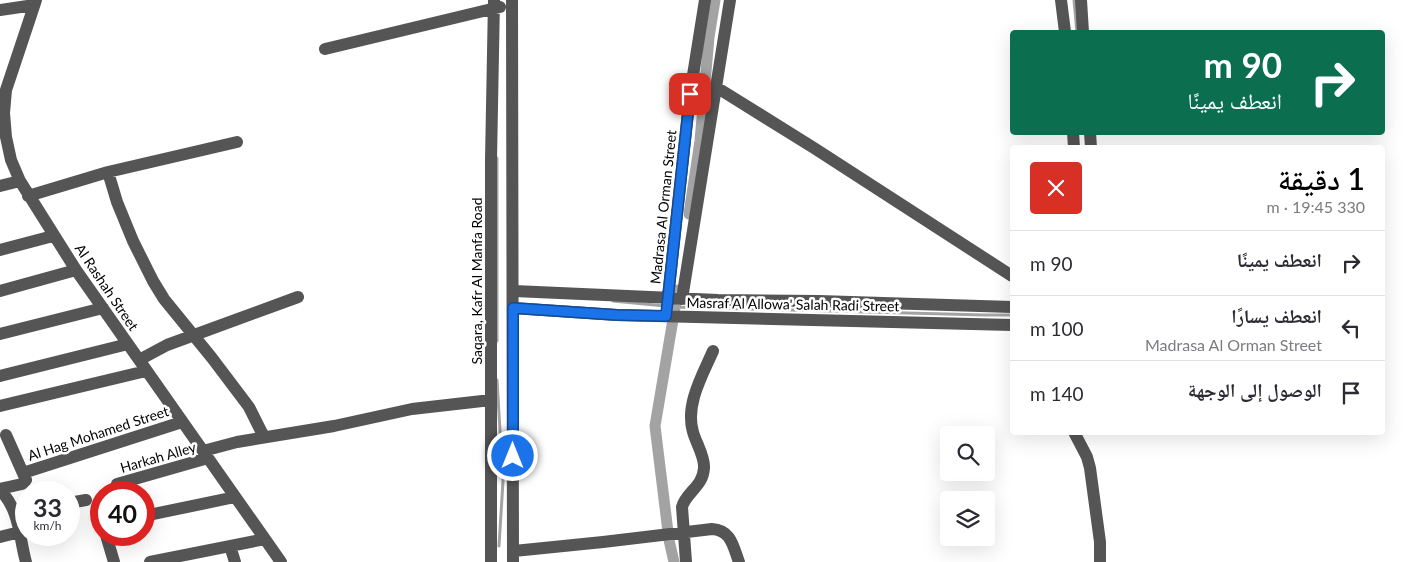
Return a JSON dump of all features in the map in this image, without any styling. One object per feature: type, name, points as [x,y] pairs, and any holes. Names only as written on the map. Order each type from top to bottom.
[{"type":"street","name":"Madrasa Al Orman Street","points":[[666,316],[690,94],[705,0]]},
{"type":"street","name":"Madrasa Al Orman Street","points":[[682,299],[730,0]]},
{"type":"street","points":[[1061,0],[1065,30]]},
{"type":"street","points":[[1081,0],[1083,30]]},
{"type":"street","points":[[325,49],[494,4],[512,2]]},
{"type":"street","name":"Saqara, Kafr Al Manfa Road","points":[[512,2],[491,160],[491,400],[502,421],[513,556]]},
{"type":"street","points":[[0,10],[35,3]]},
{"type":"street","name":"Al Rashah Street","points":[[35,3],[3,90],[6,137],[11,160],[20,182],[76,270],[281,562]]},
{"type":"street","name":"Saqara, Kafr Al Manfa Road","points":[[491,562],[514,290],[502,87],[494,4]]},
{"type":"street","points":[[716,87],[1010,275]]},
{"type":"street","points":[[28,196],[108,172],[237,142]]},
{"type":"street","points":[[108,172],[117,202],[153,282],[164,299],[249,407],[264,437]]},
{"type":"street","points":[[0,186],[20,182]]},
{"type":"street","points":[[0,250],[53,236]]},
{"type":"street","points":[[0,290],[76,270]]},
{"type":"street","name":"Masraf Al Allowa' Salah Radi Street","points":[[514,290],[682,299],[1010,307]]},
{"type":"street","points":[[0,406],[142,366],[167,345],[298,297]]},
{"type":"street","points":[[718,300],[718,318]]},
{"type":"street","points":[[797,301],[798,319]]},
{"type":"street","points":[[0,334],[103,308]]},
{"type":"street","name":"Masraf Al Allowa' Salah Radi Street","points":[[513,308],[617,315],[1010,325]]},
{"type":"street","points":[[0,376],[128,344]]},
{"type":"street","points":[[686,562],[682,507],[683,502],[697,488],[703,477],[705,466],[690,421],[696,391],[713,351]]},
{"type":"street","name":"Harkah Alley","points":[[126,481],[205,455],[220,445],[334,426],[412,409],[491,400]]},
{"type":"street","name":"Al Hag Mohamed Street","points":[[23,473],[182,422]]},
{"type":"street","points":[[6,435],[26,480],[24,484],[0,489],[15,506]]},
{"type":"street","points":[[1076,435],[1087,457],[1090,468],[1100,542],[1100,562]]},
{"type":"street","points":[[155,514],[235,497]]},
{"type":"street","points":[[80,501],[86,500]]},
{"type":"street","points":[[513,556],[604,542],[712,529],[728,534],[739,562]]},
{"type":"street","points":[[0,537],[15,533]]},
{"type":"street","points":[[150,562],[193,558],[230,546],[265,539]]},
{"type":"street","points":[[23,546],[26,562]]},
{"type":"street","points":[[109,546],[114,562]]},
{"type":"street","points":[[230,546],[234,562]]},
{"type":"waterway","points":[[689,214],[700,141],[709,37],[715,0]]},
{"type":"waterway","points":[[1074,0],[1077,30]]},
{"type":"waterway","points":[[497,158],[497,341]]},
{"type":"waterway","points":[[674,562],[669,540],[655,426],[678,290]]},
{"type":"waterway","points":[[613,301],[665,306]]},
{"type":"waterway","points":[[671,307],[1010,315]]},
{"type":"waterway","points":[[497,380],[503,481],[499,546]]},
{"type":"route","points":[[513,456],[513,308],[617,315],[666,316],[690,94]]}]
